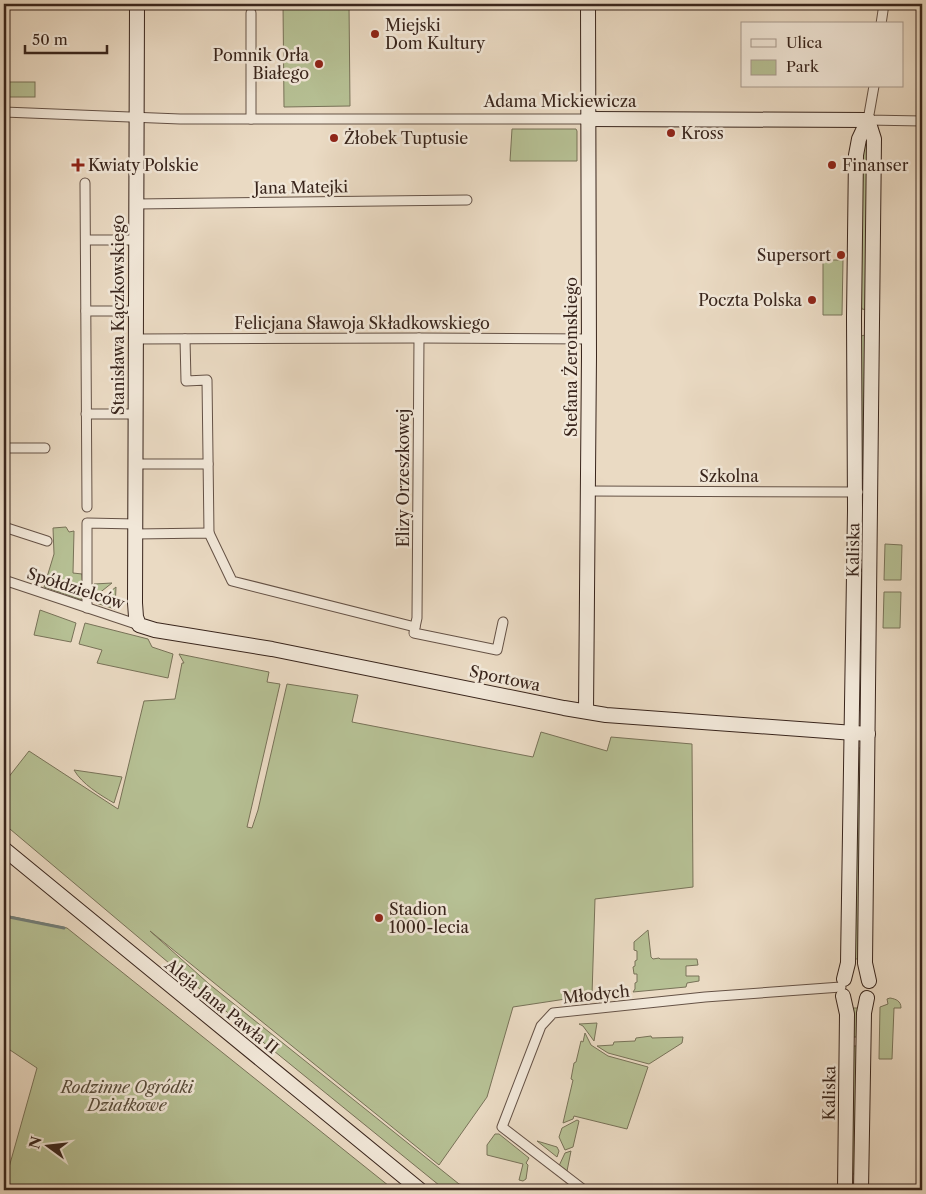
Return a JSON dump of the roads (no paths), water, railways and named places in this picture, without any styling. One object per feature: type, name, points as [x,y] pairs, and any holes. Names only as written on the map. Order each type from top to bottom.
[{"type":"street","name":"Stanisława Kączkowskiego","points":[[136,4],[136,617],[139,625]]},
{"type":"street","name":"Stefana Żeromskiego","points":[[586,711],[589,339],[588,4]]},
{"type":"street","points":[[881,22],[884,4]]},
{"type":"street","points":[[251,13],[251,119]]},
{"type":"street","name":"Kaliska","points":[[845,1187],[847,1014],[843,988],[848,963],[856,492],[854,318],[856,155],[859,138],[868,120],[874,88]]},
{"type":"street","points":[[4,112],[137,117]]},
{"type":"street","name":"Adama Mickiewicza","points":[[137,117],[251,119],[868,120]]},
{"type":"street","points":[[868,120],[922,121]]},
{"type":"street","name":"Kaliska","points":[[868,120],[874,139],[865,963],[868,981]]},
{"type":"street","points":[[85,183],[87,507]]},
{"type":"street","name":"Jana Matejki","points":[[136,204],[467,200]]},
{"type":"street","points":[[86,240],[136,240]]},
{"type":"street","points":[[86,312],[136,311]]},
{"type":"street","points":[[854,318],[873,319]]},
{"type":"street","name":"Elizy Orzeszkowej","points":[[416,623],[419,338]]},
{"type":"street","name":"Felicjana Sławoja Składkowskiego","points":[[136,339],[589,339]]},
{"type":"street","points":[[185,339],[186,381],[207,380],[209,533],[232,581],[416,623],[414,633],[498,650],[502,622]]},
{"type":"street","points":[[86,414],[136,414]]},
{"type":"street","points":[[4,448],[45,448]]},
{"type":"street","points":[[136,464],[208,464]]},
{"type":"street","name":"Szkolna","points":[[588,491],[871,492]]},
{"type":"street","points":[[87,608],[87,523],[136,529],[209,533]]},
{"type":"street","points":[[4,527],[48,541]]},
{"type":"street","name":"Spółdzielców","points":[[4,580],[139,625]]},
{"type":"street","name":"Sportowa","points":[[139,625],[155,630],[272,648],[606,715],[868,734]]},
{"type":"street","points":[[853,641],[869,641]]},
{"type":"street","name":"Aleja Jana Pawła II","points":[[4,849],[420,1190]]},
{"type":"street","points":[[852,974],[866,977],[868,981],[871,990],[867,998],[855,1004],[850,1002],[843,988],[852,974]]},
{"type":"street","name":"Młodych","points":[[584,1190],[502,1127],[541,1026],[553,1013],[705,997],[843,988]]},
{"type":"street","name":"Kaliska","points":[[861,1187],[864,1014],[867,998]]},
{"type":"street","points":[[845,1187],[861,1187]]},
{"type":"waterway","points":[[4,916],[64,928]]},
{"type":"place","name":"Miejski Dom Kultury","points":[[375,34]]},
{"type":"place","name":"Pomnik Orła Białego","points":[[319,64]]},
{"type":"place","name":"Kross","points":[[671,133]]},
{"type":"place","name":"Żłobek Tuptusie","points":[[334,138]]},
{"type":"place","name":"Kwiaty Polskie","points":[[78,165]]},
{"type":"place","name":"Finanser","points":[[832,165]]},
{"type":"place","name":"Supersort","points":[[841,255]]},
{"type":"place","name":"Poczta Polska","points":[[812,300]]},
{"type":"place","name":"Stadion 1000-lecia","points":[[379,918]]},
{"type":"park label","name":"Rodzinne Ogródki Działkowe","points":[[127,1096]]}]
